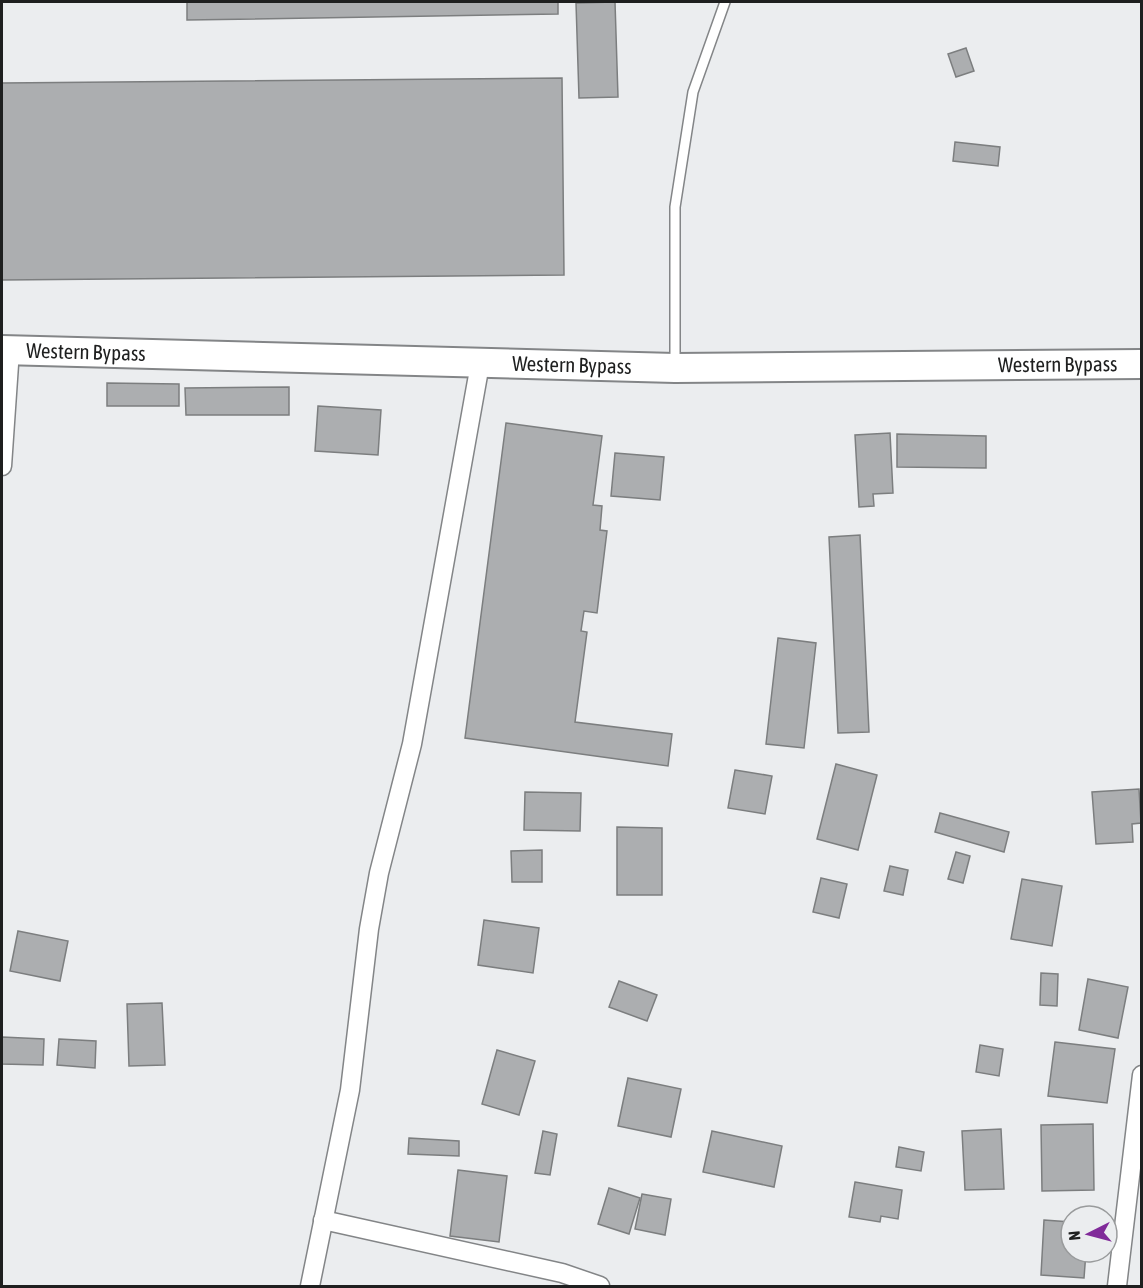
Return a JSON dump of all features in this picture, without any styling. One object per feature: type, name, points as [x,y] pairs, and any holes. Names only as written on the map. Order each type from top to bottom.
[{"type":"main road","name":"Western Bypass","points":[[6,350],[675,368],[1142,364]]},
{"type":"street","points":[[2,466],[6,350]]},
{"type":"street","points":[[310,1287],[354,1066],[377,884],[412,744],[480,364]]},
{"type":"street","points":[[1117,1287],[1142,1076]]},
{"type":"street","points":[[323,1220],[562,1273],[600,1287]]},
{"type":"lane","points":[[675,368],[675,207],[693,92],[724,2]]},
{"type":"building","points":[[187,2],[558,2],[558,14],[187,20]]},
{"type":"building","points":[[615,2],[618,97],[579,98],[576,3]]},
{"type":"building","points":[[966,48],[974,71],[956,77],[948,54]]},
{"type":"building","points":[[562,78],[564,275],[2,280],[2,83]]},
{"type":"building","points":[[955,142],[1000,147],[998,166],[953,161]]},
{"type":"building","points":[[107,383],[179,384],[179,406],[107,406]]},
{"type":"building","points":[[289,387],[289,415],[186,415],[185,388]]},
{"type":"building","points":[[318,406],[381,410],[378,455],[315,451]]},
{"type":"building","points":[[506,423],[602,436],[593,505],[602,506],[600,530],[607,531],[597,613],[584,611],[581,631],[587,632],[575,722],[672,734],[668,766],[465,738]]},
{"type":"building","points":[[890,433],[893,493],[873,494],[874,506],[859,507],[855,435]]},
{"type":"building","points":[[897,434],[986,436],[986,468],[897,467]]},
{"type":"building","points":[[615,453],[664,457],[660,500],[611,496]]},
{"type":"building","points":[[860,535],[869,732],[838,733],[829,537]]},
{"type":"building","points":[[778,638],[816,643],[804,748],[766,744]]},
{"type":"building","points":[[836,764],[877,775],[858,850],[817,839]]},
{"type":"building","points":[[735,770],[772,776],[765,814],[728,808]]},
{"type":"building","points":[[1139,789],[1141,823],[1132,824],[1133,842],[1096,844],[1092,792]]},
{"type":"building","points":[[525,792],[581,793],[580,831],[524,830]]},
{"type":"building","points":[[940,813],[1009,832],[1004,852],[935,832]]},
{"type":"building","points":[[617,827],[662,828],[662,895],[617,895]]},
{"type":"building","points":[[542,850],[542,882],[512,882],[511,851]]},
{"type":"building","points":[[956,852],[970,856],[963,883],[948,879]]},
{"type":"building","points":[[890,866],[908,870],[903,895],[884,891]]},
{"type":"building","points":[[821,878],[847,884],[839,918],[813,912]]},
{"type":"building","points":[[1022,879],[1062,886],[1052,946],[1011,939]]},
{"type":"building","points":[[484,920],[539,928],[533,973],[478,965]]},
{"type":"building","points":[[18,931],[68,941],[60,981],[10,971]]},
{"type":"building","points":[[1041,973],[1058,974],[1057,1006],[1040,1005]]},
{"type":"building","points":[[1088,979],[1128,987],[1118,1038],[1079,1030]]},
{"type":"building","points":[[619,981],[657,995],[647,1021],[609,1007]]},
{"type":"building","points":[[162,1003],[165,1065],[129,1066],[127,1004]]},
{"type":"building","points":[[2,1037],[44,1039],[43,1065],[2,1064]]},
{"type":"building","points":[[59,1039],[96,1041],[95,1068],[57,1065]]},
{"type":"building","points":[[1055,1042],[1115,1049],[1107,1103],[1048,1096]]},
{"type":"building","points":[[980,1045],[1003,1049],[999,1076],[976,1072]]},
{"type":"building","points":[[497,1050],[535,1061],[519,1115],[482,1104]]},
{"type":"building","points":[[628,1078],[681,1089],[671,1137],[618,1126]]},
{"type":"building","points":[[1093,1124],[1094,1190],[1042,1191],[1041,1125]]},
{"type":"building","points":[[1001,1129],[1004,1189],[965,1190],[962,1131]]},
{"type":"building","points":[[543,1131],[557,1134],[550,1175],[535,1173]]},
{"type":"building","points":[[712,1131],[782,1146],[774,1187],[703,1172]]},
{"type":"building","points":[[409,1138],[459,1141],[459,1156],[408,1154]]},
{"type":"building","points":[[899,1147],[924,1152],[921,1171],[896,1167]]},
{"type":"building","points":[[458,1170],[507,1176],[499,1242],[450,1236]]},
{"type":"building","points":[[855,1182],[902,1190],[898,1219],[881,1216],[880,1222],[849,1217]]},
{"type":"building","points":[[609,1188],[640,1198],[629,1234],[598,1224]]},
{"type":"building","points":[[642,1194],[671,1199],[665,1235],[635,1229]]},
{"type":"building","points":[[1044,1220],[1059,1221],[1059,1264],[1085,1264],[1084,1278],[1041,1275]]}]
